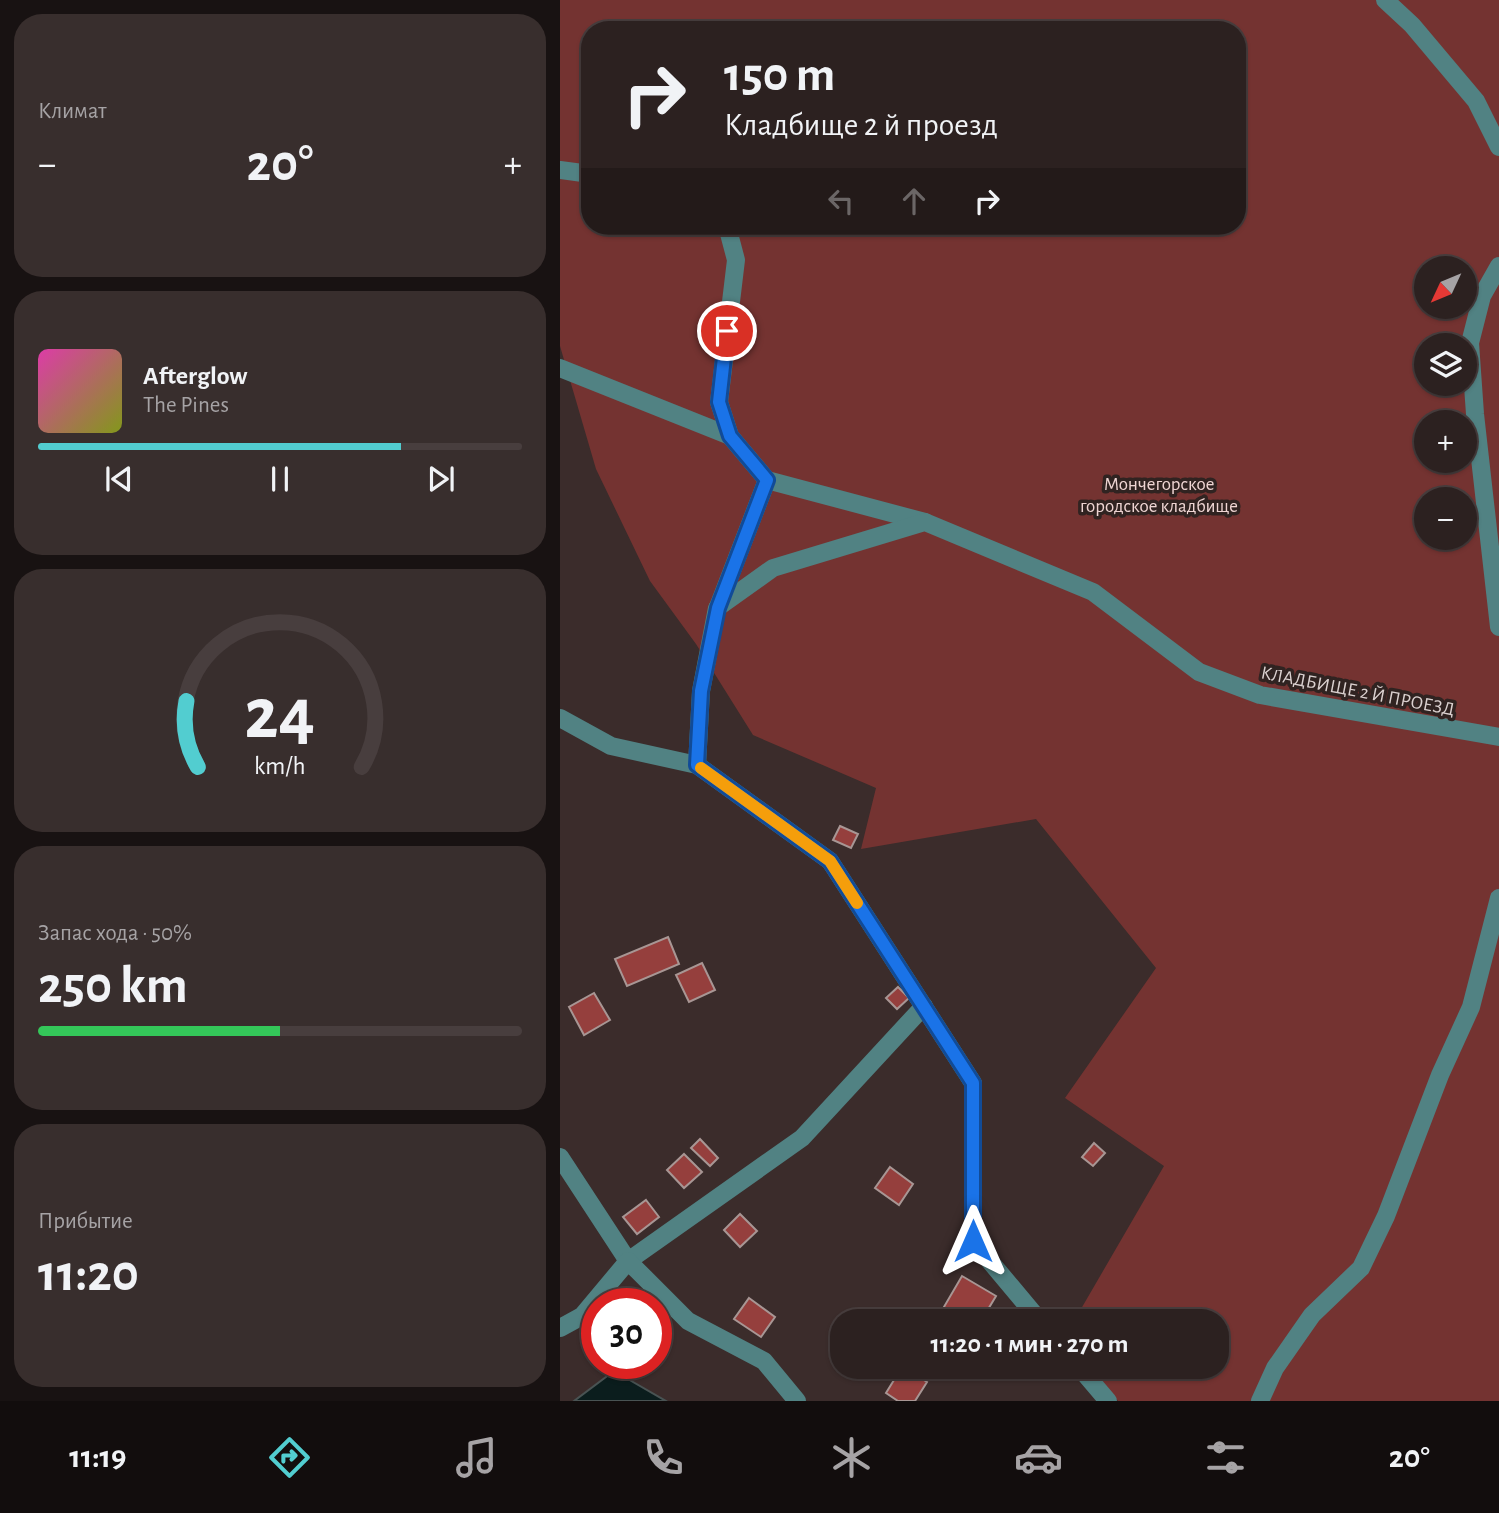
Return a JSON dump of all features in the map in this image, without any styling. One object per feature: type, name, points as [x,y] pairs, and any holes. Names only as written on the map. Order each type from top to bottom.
[{"type":"street","points":[[1385,0],[1412,25],[1476,101],[1499,147]]},
{"type":"street","points":[[560,170],[581,173]]},
{"type":"street","points":[[697,765],[701,691],[718,608],[767,480],[730,436],[719,402],[736,260],[729,235]]},
{"type":"street","points":[[1499,266],[1482,296],[1470,343],[1475,414],[1499,627]]},
{"type":"street","points":[[560,368],[730,436]]},
{"type":"street","name":"КЛАДБИЩЕ 2 Й ПРОЕЗД","points":[[767,480],[925,522],[1093,592],[1199,672],[1260,695],[1499,737]]},
{"type":"street","points":[[718,608],[773,568],[925,522]]},
{"type":"street","points":[[560,718],[611,746],[697,765],[830,861],[973,1083],[973,1241],[1030,1309]]},
{"type":"street","points":[[1260,1401],[1275,1368],[1312,1315],[1361,1268],[1386,1216],[1435,1087],[1471,1007],[1499,898]]},
{"type":"street","points":[[560,1328],[582,1315],[628,1261],[802,1138],[924,1006]]},
{"type":"street","points":[[560,1157],[628,1261],[688,1321],[764,1361],[797,1401]]},
{"type":"street","points":[[1089,1379],[1108,1401]]},
{"type":"green space","name":"Мончегорское городское кладбище","points":[[560,0],[1499,0],[1499,1401],[1118,1401],[1099,1379],[1229,1379],[1229,1309],[1081,1309],[1164,1166],[1065,1098],[1156,968],[1036,819],[861,849],[876,788],[753,735],[696,644],[650,581],[596,469],[560,346]]},
{"type":"shaded area","points":[[603,1379],[628,1379],[666,1401],[574,1401]]},
{"type":"building","points":[[840,826],[858,834],[851,848],[833,840]]},
{"type":"building","points":[[668,937],[679,964],[627,986],[615,959]]},
{"type":"building","points":[[702,963],[715,990],[689,1002],[676,975]]},
{"type":"building","points":[[898,987],[909,998],[897,1009],[886,998]]},
{"type":"building","points":[[594,993],[610,1020],[584,1035],[569,1007]]},
{"type":"building","points":[[700,1139],[718,1158],[710,1166],[691,1148]]},
{"type":"building","points":[[1094,1143],[1105,1153],[1093,1166],[1082,1157]]},
{"type":"building","points":[[684,1154],[702,1172],[684,1188],[667,1170]]},
{"type":"building","points":[[890,1167],[913,1184],[899,1205],[875,1188]]},
{"type":"building","points":[[646,1200],[659,1217],[637,1234],[623,1217]]},
{"type":"building","points":[[740,1214],[757,1231],[740,1247],[724,1230]]},
{"type":"building","points":[[962,1276],[996,1296],[988,1309],[943,1309]]},
{"type":"building","points":[[749,1298],[775,1317],[761,1337],[734,1319]]},
{"type":"building","points":[[895,1379],[922,1379],[927,1382],[915,1401],[898,1401],[886,1393]]},
{"type":"slow traffic","points":[[701,768],[830,861],[857,903]]},
{"type":"route","points":[[727,331],[719,402],[730,436],[767,480],[718,608],[701,691],[697,765],[830,861],[973,1083],[973,1241]]}]
